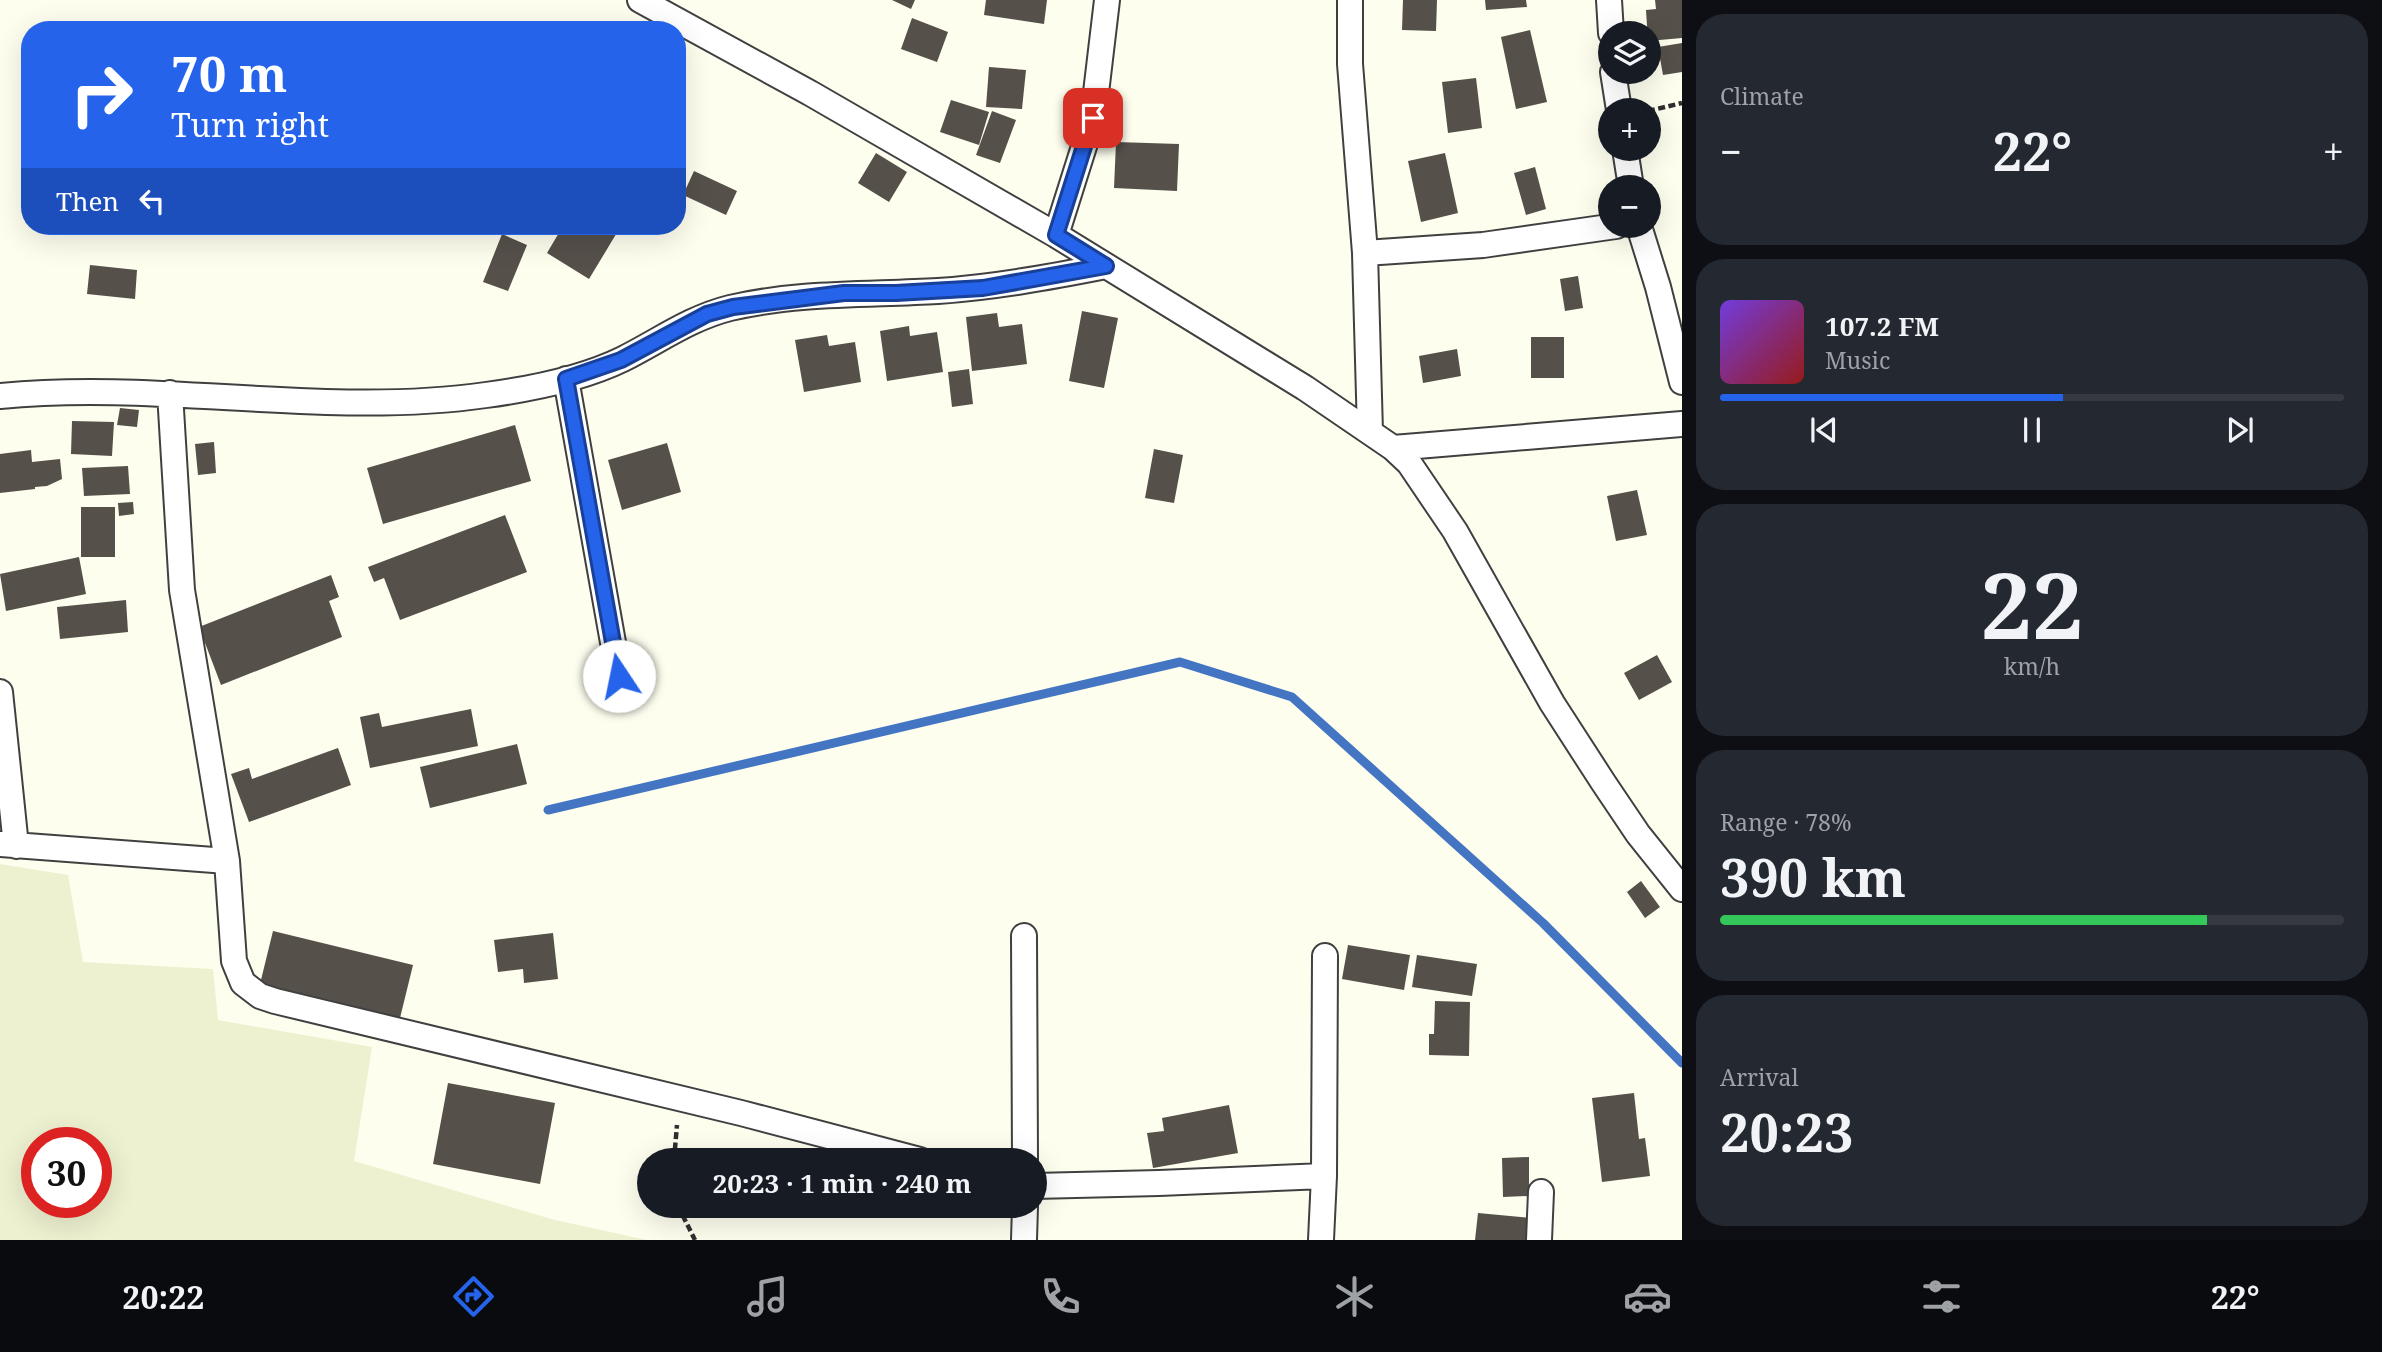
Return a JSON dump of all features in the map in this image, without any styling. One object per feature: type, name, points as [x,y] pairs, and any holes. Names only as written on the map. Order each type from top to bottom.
[{"type":"street","points":[[640,0],[678,21]]},
{"type":"street","points":[[1056,235],[1093,118],[1107,0]]},
{"type":"street","points":[[1350,0],[1350,64],[1365,253],[1370,432]]},
{"type":"street","points":[[1609,0],[1610,21]]},
{"type":"street","points":[[686,25],[810,93],[1056,235],[1305,388],[1393,448],[1409,463],[1455,531],[1552,703],[1595,771],[1638,834],[1680,885]]},
{"type":"street","points":[[1365,253],[1483,245],[1598,229]]},
{"type":"street","points":[[1643,238],[1682,382]]},
{"type":"street","points":[[0,396],[41,392],[170,393],[263,399],[418,401],[486,395],[566,379],[621,360],[707,314],[733,307],[844,293],[983,288],[1106,266]]},
{"type":"street","points":[[566,379],[619,676]]},
{"type":"street","points":[[170,393],[181,590],[227,861],[234,961],[243,983],[260,996],[872,1148]]},
{"type":"street","points":[[1393,448],[1682,424]]},
{"type":"street","points":[[0,692],[8,845],[227,861]]},
{"type":"street","points":[[1024,936],[1025,1148]]},
{"type":"street","points":[[1321,1240],[1325,956]]},
{"type":"street","points":[[1047,1186],[1159,1184],[1324,1176]]},
{"type":"street","points":[[1539,1240],[1541,1192]]},
{"type":"street","points":[[1024,1240],[1025,1218]]},
{"type":"path","points":[[1661,108],[1682,103]]},
{"type":"path","points":[[675,1148],[680,1100]]},
{"type":"path","points":[[684,1218],[695,1240]]},
{"type":"green space","points":[[0,864],[68,875],[83,962],[213,969],[218,1020],[372,1047],[354,1161],[555,1220],[647,1240],[0,1240]]},
{"type":"building","points":[[892,0],[915,0],[911,9]]},
{"type":"building","points":[[986,0],[1047,0],[1044,24],[984,15]]},
{"type":"building","points":[[1403,0],[1437,0],[1436,31],[1402,30]]},
{"type":"building","points":[[1485,0],[1526,0],[1527,7],[1486,10]]},
{"type":"building","points":[[1655,0],[1682,0],[1682,38],[1661,40],[1661,21],[1647,21],[1646,10],[1656,9]]},
{"type":"building","points":[[912,18],[948,32],[937,62],[901,49]]},
{"type":"building","points":[[1530,30],[1547,102],[1516,109],[1501,37]]},
{"type":"building","points":[[1682,43],[1682,72],[1663,75],[1661,46]]},
{"type":"building","points":[[989,67],[1026,70],[1022,109],[986,107]]},
{"type":"building","points":[[1476,78],[1482,128],[1448,133],[1442,82]]},
{"type":"building","points":[[951,100],[989,112],[979,145],[940,132]]},
{"type":"building","points":[[992,111],[1016,120],[1000,163],[976,155]]},
{"type":"building","points":[[1116,142],[1179,144],[1177,191],[1114,188]]},
{"type":"building","points":[[876,153],[907,172],[889,202],[858,183]]},
{"type":"building","points":[[1445,153],[1458,213],[1421,222],[1408,161]]},
{"type":"building","points":[[1535,167],[1546,209],[1526,215],[1514,173]]},
{"type":"building","points":[[694,171],[737,191],[726,215],[686,196],[686,188]]},
{"type":"building","points":[[502,235],[527,245],[508,291],[483,282]]},
{"type":"building","points":[[558,235],[616,235],[589,279],[547,253]]},
{"type":"building","points":[[90,265],[137,270],[135,299],[87,294]]},
{"type":"building","points":[[1578,276],[1583,308],[1565,311],[1560,279]]},
{"type":"building","points":[[1082,311],[1118,318],[1104,388],[1069,381]]},
{"type":"building","points":[[997,313],[999,327],[1022,324],[1027,364],[972,371],[966,317]]},
{"type":"building","points":[[909,326],[910,336],[937,332],[943,372],[887,381],[880,331]]},
{"type":"building","points":[[827,335],[829,346],[855,342],[861,382],[804,392],[795,340]]},
{"type":"building","points":[[1531,337],[1564,337],[1564,378],[1531,378]]},
{"type":"building","points":[[1457,349],[1461,376],[1423,383],[1419,356]]},
{"type":"building","points":[[969,369],[973,404],[952,407],[948,372]]},
{"type":"building","points":[[120,408],[139,410],[137,427],[117,425]]},
{"type":"building","points":[[72,421],[114,422],[112,456],[71,454]]},
{"type":"building","points":[[515,425],[531,481],[383,524],[367,468]]},
{"type":"building","points":[[214,442],[216,473],[198,475],[195,444]]},
{"type":"building","points":[[667,443],[681,492],[622,510],[608,460]]},
{"type":"building","points":[[1154,449],[1183,455],[1174,503],[1145,498]]},
{"type":"building","points":[[31,450],[32,462],[60,459],[62,479],[35,489],[0,493],[0,454]]},
{"type":"building","points":[[128,466],[130,494],[84,496],[82,468]]},
{"type":"building","points":[[1637,490],[1647,535],[1616,541],[1607,496]]},
{"type":"building","points":[[133,502],[134,514],[119,516],[118,503]]},
{"type":"building","points":[[81,507],[115,507],[115,557],[81,557]]},
{"type":"building","points":[[505,515],[527,572],[400,620],[384,578],[374,582],[368,567]]},
{"type":"building","points":[[79,557],[86,594],[6,611],[0,574]]},
{"type":"building","points":[[331,575],[339,597],[329,601],[342,637],[221,685],[199,627]]},
{"type":"building","points":[[126,600],[128,632],[60,639],[57,607]]},
{"type":"building","points":[[1657,655],[1672,682],[1639,700],[1624,673]]},
{"type":"building","points":[[471,709],[478,746],[370,768],[360,717],[379,713],[382,727]]},
{"type":"building","points":[[517,744],[527,784],[430,808],[420,767]]},
{"type":"building","points":[[338,748],[351,785],[249,822],[231,774],[249,768],[252,779]]},
{"type":"building","points":[[1641,881],[1660,907],[1645,918],[1627,892]]},
{"type":"building","points":[[273,931],[413,965],[400,1018],[260,984]]},
{"type":"building","points":[[553,933],[558,979],[524,983],[523,969],[498,972],[494,940]]},
{"type":"building","points":[[1348,945],[1410,955],[1404,990],[1342,979]]},
{"type":"building","points":[[1417,955],[1477,964],[1472,996],[1412,987]]},
{"type":"building","points":[[1435,1001],[1470,1002],[1469,1056],[1429,1055],[1429,1034],[1434,1034]]},
{"type":"building","points":[[448,1083],[555,1103],[540,1184],[433,1164]]},
{"type":"building","points":[[1634,1093],[1639,1139],[1645,1138],[1650,1176],[1602,1182],[1592,1098]]},
{"type":"building","points":[[1229,1105],[1238,1153],[1153,1168],[1147,1133],[1164,1131],[1162,1118]]},
{"type":"building","points":[[1529,1157],[1529,1196],[1503,1197],[1502,1158]]},
{"type":"building","points":[[1478,1213],[1532,1218],[1530,1240],[1475,1240]]},
{"type":"waterway","points":[[548,810],[1180,662],[1292,697],[1543,923],[1682,1063]]},
{"type":"route","points":[[619,676],[566,379],[621,360],[680,326],[707,314],[733,307],[844,293],[983,288],[1106,266],[1056,235],[1093,118]]}]
